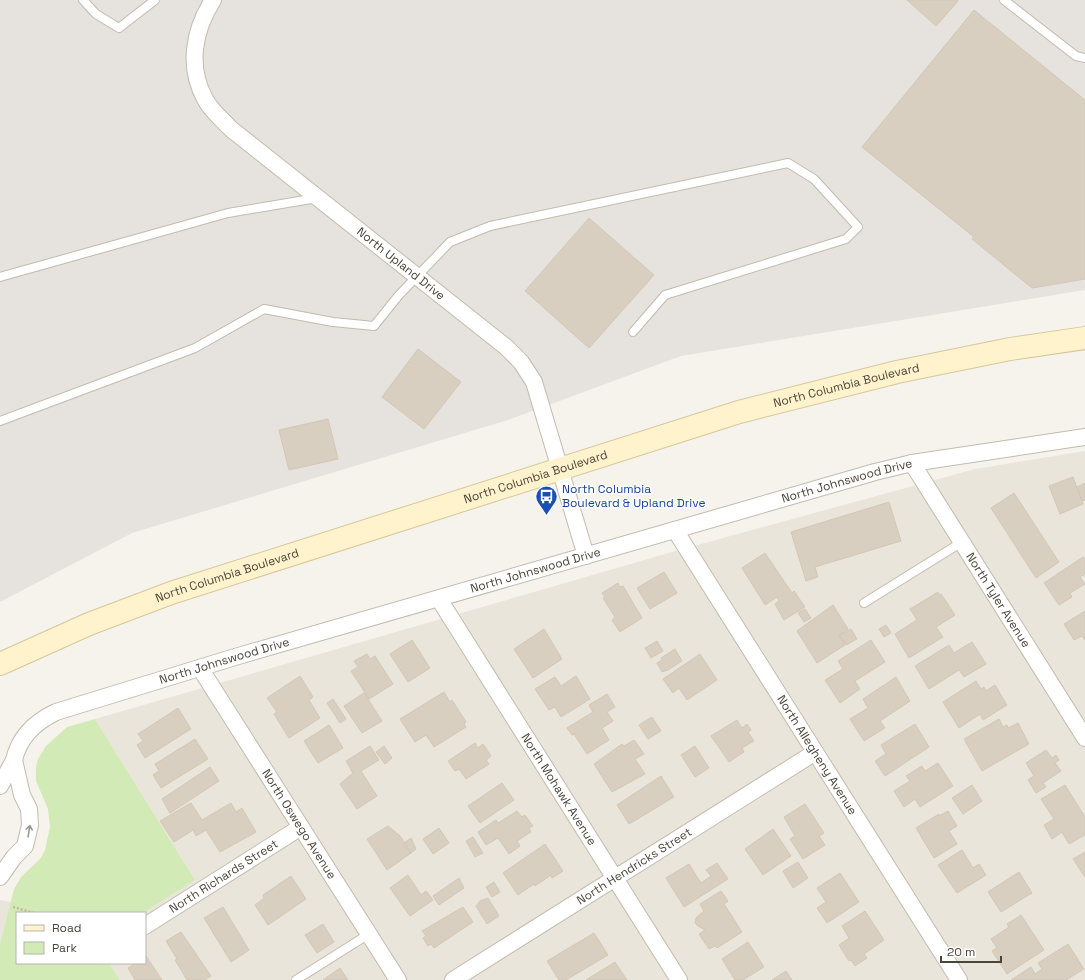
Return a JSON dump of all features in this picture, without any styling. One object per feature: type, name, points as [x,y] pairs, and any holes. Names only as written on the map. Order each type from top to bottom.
[{"type":"main road","name":"North Columbia Boulevard","points":[[0,664],[83,627],[171,593],[739,412],[844,385],[1010,349],[1085,338]]},
{"type":"street","name":"North Upland Drive","points":[[213,0],[203,15],[195,41],[194,62],[196,74],[205,99],[214,112],[231,129],[506,347],[529,372],[534,382],[586,556]]},
{"type":"street","name":"North Johnswood Drive","points":[[0,786],[14,760],[16,751],[26,734],[51,715],[200,668],[868,474],[912,463],[1085,437]]},
{"type":"street","name":"North Tyler Avenue","points":[[912,463],[1085,738]]},
{"type":"street","name":"North Allegheny Avenue","points":[[675,530],[814,753],[959,980]]},
{"type":"street","name":"North Mohawk Avenue","points":[[439,598],[680,980]]},
{"type":"street","name":"North Oswego Avenue","points":[[200,668],[398,980]]},
{"type":"street","name":"North Hendricks Street","points":[[453,980],[616,879],[814,753]]},
{"type":"street","points":[[0,877],[7,858],[25,846],[29,834],[31,817],[24,801],[14,760]]},
{"type":"street","points":[[0,795],[13,795],[24,801]]},
{"type":"street","name":"North Richards Street","points":[[146,925],[301,827]]},
{"type":"lane","points":[[83,0],[96,14],[118,28],[155,0]]},
{"type":"lane","points":[[1004,0],[1076,56],[1085,58]]},
{"type":"lane","points":[[0,421],[195,348],[264,309],[333,322],[374,326],[399,295],[450,242],[490,226],[788,163],[814,179],[858,227],[846,239],[665,295],[633,332]]},
{"type":"lane","points":[[0,277],[228,213],[318,198]]},
{"type":"lane","points":[[864,603],[962,542]]},
{"type":"lane","points":[[296,980],[370,934]]},
{"type":"path","points":[[13,907],[30,912]]},
{"type":"shaded area","points":[[0,0],[1085,0],[1085,290],[681,356],[508,420],[132,533],[0,602]]},
{"type":"shaded area","points":[[1085,451],[1085,980],[120,980],[110,964],[146,964],[146,912],[145,912],[195,880],[95,719],[672,552],[975,469]]},
{"type":"shaded area","points":[[0,900],[11,902],[0,944]]},
{"type":"green space","points":[[95,719],[195,880],[145,912],[16,912],[16,964],[110,964],[120,980],[0,980],[0,944],[14,889],[21,877],[41,858],[45,850],[50,827],[48,809],[36,781],[36,767],[38,759],[46,746],[67,727]]},
{"type":"building","points":[[907,0],[957,0],[958,1],[936,26]]},
{"type":"building","points":[[974,10],[1085,100],[1085,279],[1032,288],[972,239],[974,237],[862,147]]},
{"type":"building","points":[[589,218],[654,275],[589,348],[525,291]]},
{"type":"building","points":[[418,349],[461,382],[424,429],[382,397]]},
{"type":"building","points":[[328,419],[338,459],[289,470],[279,430]]},
{"type":"building","points":[[1073,477],[1083,504],[1060,514],[1049,486]]},
{"type":"building","points":[[1085,483],[1085,500],[1082,501],[1077,487]]},
{"type":"building","points":[[1014,493],[1059,562],[1036,578],[991,508]]},
{"type":"building","points":[[889,502],[901,541],[815,567],[818,577],[806,581],[791,532]]},
{"type":"building","points":[[765,553],[792,593],[794,591],[805,607],[784,620],[775,604],[779,601],[777,597],[765,605],[742,568]]},
{"type":"building","points":[[1083,557],[1085,560],[1085,574],[1080,577],[1085,584],[1070,593],[1072,597],[1059,605],[1044,583]]},
{"type":"building","points":[[664,572],[677,593],[650,609],[637,588]]},
{"type":"building","points":[[618,583],[620,587],[623,586],[642,618],[620,632],[612,620],[615,617],[603,598],[605,597],[602,593]]},
{"type":"building","points":[[938,592],[939,595],[941,594],[955,615],[936,627],[943,637],[909,658],[895,634],[917,620],[910,609]]},
{"type":"building","points":[[833,605],[848,629],[839,635],[845,645],[817,663],[797,631]]},
{"type":"building","points":[[805,609],[811,618],[804,622],[798,613]]},
{"type":"building","points":[[1085,611],[1085,640],[1082,636],[1074,640],[1064,624]]},
{"type":"building","points":[[886,625],[891,633],[884,637],[879,629]]},
{"type":"building","points":[[544,629],[562,659],[533,678],[514,649]]},
{"type":"building","points":[[851,629],[857,639],[846,645],[840,635]]},
{"type":"building","points":[[412,640],[430,668],[408,682],[390,654]]},
{"type":"building","points":[[871,640],[885,662],[855,681],[860,689],[840,703],[825,680],[843,669],[838,661]]},
{"type":"building","points":[[657,641],[663,651],[651,658],[645,648]]},
{"type":"building","points":[[972,642],[986,664],[964,677],[959,670],[929,689],[915,666],[949,645],[954,653]]},
{"type":"building","points":[[675,649],[682,661],[662,672],[657,663],[662,660],[661,658]]},
{"type":"building","points":[[367,654],[370,659],[375,656],[393,684],[369,699],[351,671],[358,667],[354,661]]},
{"type":"building","points":[[700,654],[717,680],[687,700],[679,688],[673,693],[663,679]]},
{"type":"building","points":[[300,676],[313,697],[309,700],[320,718],[289,738],[274,714],[277,712],[267,698]]},
{"type":"building","points":[[576,676],[590,699],[561,717],[555,707],[549,710],[535,689],[555,677],[561,686]]},
{"type":"building","points":[[896,677],[910,701],[880,721],[885,728],[864,741],[850,719],[868,708],[863,699]]},
{"type":"building","points":[[976,681],[981,689],[984,687],[986,691],[995,685],[1007,705],[983,720],[980,714],[959,728],[943,702]]},
{"type":"building","points":[[444,692],[450,702],[452,700],[466,722],[464,724],[466,727],[434,747],[426,735],[415,742],[400,719]]},
{"type":"building","points":[[364,693],[382,721],[362,733],[344,706]]},
{"type":"building","points":[[607,694],[615,707],[607,712],[613,721],[602,728],[609,740],[587,754],[574,734],[572,735],[567,728],[593,712],[589,705]]},
{"type":"building","points":[[333,699],[346,719],[340,723],[327,703]]},
{"type":"building","points":[[178,708],[191,729],[145,758],[137,745],[143,741],[138,734]]},
{"type":"building","points":[[652,717],[661,731],[648,739],[639,725]]},
{"type":"building","points":[[999,719],[1003,727],[1007,725],[1008,728],[1018,723],[1029,744],[982,771],[964,739]]},
{"type":"building","points":[[737,720],[742,728],[747,724],[751,730],[748,732],[754,741],[742,748],[744,752],[729,762],[711,736]]},
{"type":"building","points":[[915,724],[929,747],[885,776],[875,761],[886,754],[881,745]]},
{"type":"building","points":[[329,725],[343,748],[318,763],[304,741]]},
{"type":"building","points":[[195,739],[208,759],[161,788],[153,775],[159,771],[155,764]]},
{"type":"building","points":[[634,740],[644,754],[635,759],[645,774],[612,792],[594,764],[622,744],[624,746]]},
{"type":"building","points":[[475,743],[478,748],[483,744],[491,756],[486,760],[489,764],[466,779],[459,769],[455,771],[448,761]]},
{"type":"building","points":[[370,746],[379,760],[361,771],[377,796],[357,809],[340,784],[353,773],[346,761]]},
{"type":"building","points":[[384,746],[392,758],[385,764],[376,752]]},
{"type":"building","points":[[695,746],[709,768],[695,777],[681,755]]},
{"type":"building","points":[[1046,750],[1052,758],[1056,755],[1059,760],[1055,763],[1061,771],[1043,783],[1046,787],[1036,793],[1028,780],[1034,776],[1026,763]]},
{"type":"building","points":[[938,763],[953,786],[920,807],[915,799],[904,807],[894,791],[910,781],[906,776],[922,766],[925,771]]},
{"type":"building","points":[[210,767],[219,781],[170,813],[162,799]]},
{"type":"building","points":[[661,776],[674,797],[629,824],[617,805]]},
{"type":"building","points":[[502,783],[514,800],[480,823],[468,806]]},
{"type":"building","points":[[972,785],[982,801],[963,814],[952,798]]},
{"type":"building","points":[[1065,785],[1085,817],[1085,835],[1069,844],[1062,832],[1052,839],[1044,825],[1054,819],[1041,799]]},
{"type":"building","points":[[191,803],[202,820],[231,803],[236,812],[242,808],[256,832],[220,852],[206,830],[196,836],[193,830],[174,842],[160,821]]},
{"type":"building","points":[[805,804],[824,833],[819,836],[825,845],[803,859],[790,839],[795,836],[784,817]]},
{"type":"building","points":[[517,811],[522,817],[525,815],[533,826],[529,828],[531,832],[517,841],[520,846],[509,854],[498,838],[486,845],[478,832],[496,820],[498,823]]},
{"type":"building","points":[[948,811],[957,826],[949,831],[957,844],[934,858],[916,828],[939,814],[939,816]]},
{"type":"building","points":[[388,826],[400,836],[411,853],[387,870],[367,839]]},
{"type":"building","points":[[439,828],[449,843],[433,854],[423,839]]},
{"type":"building","points":[[773,829],[791,856],[763,875],[745,849]]},
{"type":"building","points":[[473,837],[483,853],[475,857],[466,841]]},
{"type":"building","points":[[411,838],[416,849],[411,853],[404,843]]},
{"type":"building","points":[[545,844],[563,871],[552,878],[551,875],[535,886],[534,884],[518,895],[503,873]]},
{"type":"building","points":[[962,850],[973,868],[979,864],[986,875],[957,893],[938,865]]},
{"type":"building","points":[[1085,852],[1085,877],[1073,859]]},
{"type":"building","points":[[798,862],[808,878],[793,888],[783,871]]},
{"type":"building","points":[[717,863],[728,879],[684,907],[666,878],[689,864],[701,883],[711,876],[706,870]]},
{"type":"building","points":[[1019,872],[1032,893],[1001,912],[988,892]]},
{"type":"building","points":[[840,873],[859,902],[827,923],[817,908],[826,902],[817,888]]},
{"type":"building","points":[[408,875],[421,895],[426,891],[433,900],[410,916],[390,888]]},
{"type":"building","points":[[291,876],[306,899],[268,925],[255,905],[264,898],[263,895]]},
{"type":"building","points":[[459,878],[464,888],[439,905],[433,896]]},
{"type":"building","points":[[494,882],[500,892],[492,897],[486,887]]},
{"type":"building","points":[[721,891],[728,901],[724,904],[742,932],[717,948],[715,946],[709,949],[699,934],[705,930],[695,923],[696,918],[704,911],[700,904]]},
{"type":"building","points":[[488,898],[499,916],[487,924],[476,906],[480,901]]},
{"type":"building","points":[[223,907],[249,950],[231,962],[204,918]]},
{"type":"building","points":[[463,907],[473,922],[434,948],[431,944],[428,946],[423,938],[426,936],[422,931]]},
{"type":"building","points":[[865,911],[884,940],[864,954],[867,958],[855,966],[851,960],[849,961],[839,945],[849,938],[842,926]]},
{"type":"building","points":[[1021,915],[1044,950],[1007,974],[992,951],[997,948],[991,939],[1009,927],[1007,924]]},
{"type":"building","points":[[323,924],[334,942],[317,953],[305,935]]},
{"type":"building","points":[[181,932],[211,976],[205,980],[187,980],[175,960],[177,959],[166,941]]},
{"type":"building","points":[[594,933],[608,955],[566,980],[559,980],[547,961]]},
{"type":"building","points":[[748,942],[764,967],[743,980],[735,980],[722,959]]},
{"type":"building","points":[[1068,944],[1084,969],[1066,980],[1011,980],[1031,967],[1035,974],[1042,969],[1038,963]]},
{"type":"building","points":[[146,956],[162,980],[135,980],[128,968],[134,964],[146,964]]},
{"type":"building","points":[[615,962],[627,980],[586,980]]},
{"type":"building","points":[[340,968],[348,980],[323,980]]},
{"type":"building","points":[[786,971],[792,980],[772,980]]},
{"type":"place","name":"North Columbia Boulevard & Upland Drive","points":[[546,516]]}]
